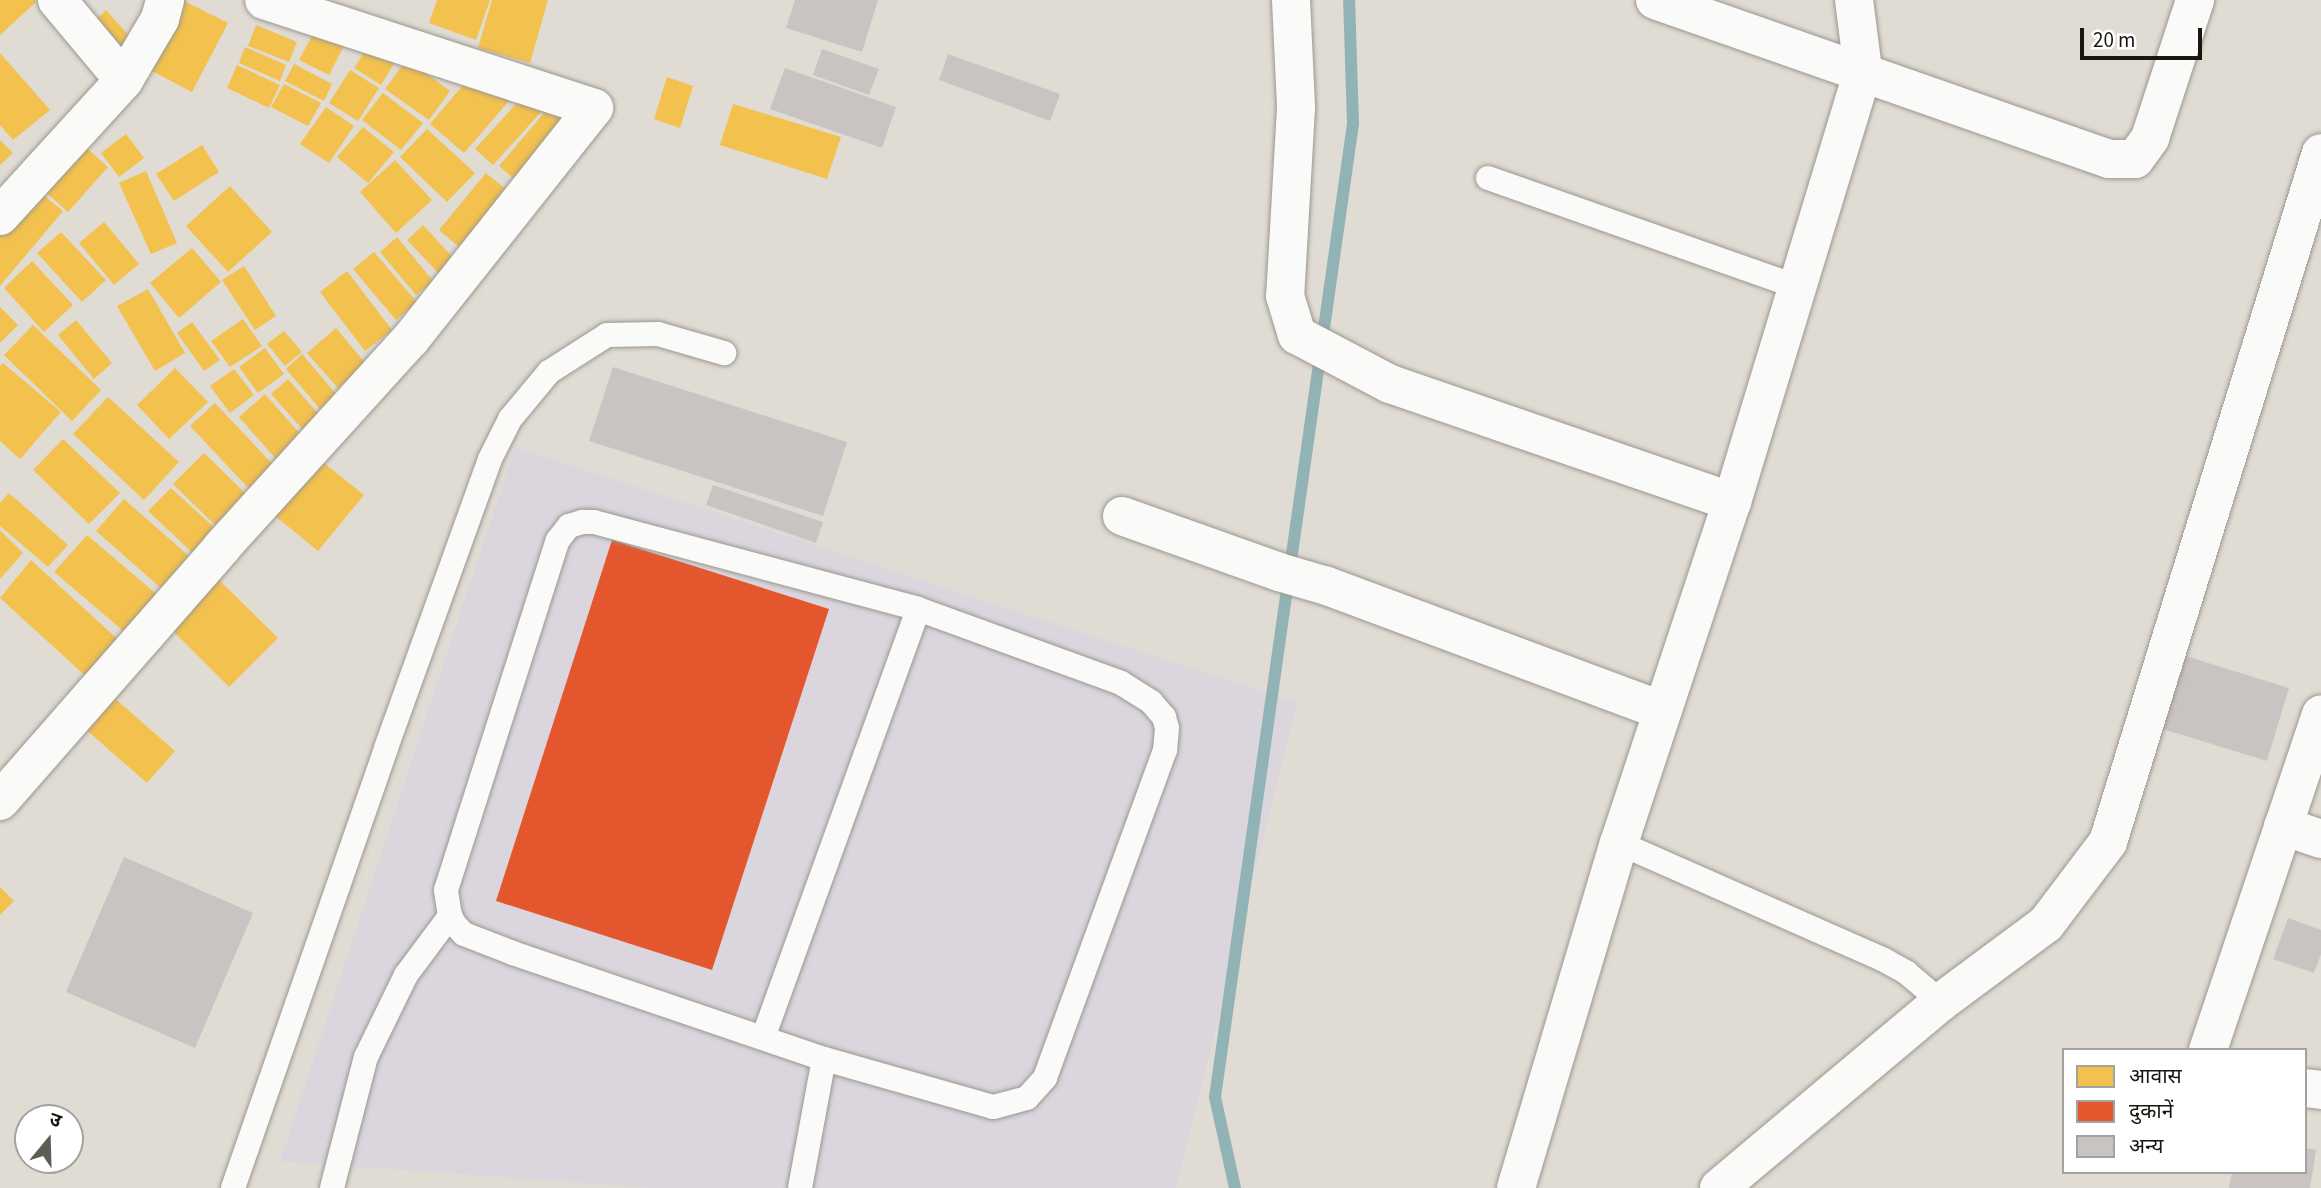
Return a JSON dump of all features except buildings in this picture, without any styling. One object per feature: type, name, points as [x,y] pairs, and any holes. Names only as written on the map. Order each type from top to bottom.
[{"type":"street","points":[[57,0],[124,80]]},
{"type":"street","points":[[0,216],[124,80],[160,19],[165,0]]},
{"type":"street","points":[[0,801],[222,547],[410,340],[594,108],[264,0]]},
{"type":"street","points":[[1291,0],[1296,108],[1285,296],[1297,335],[1390,384],[1732,502]]},
{"type":"street","points":[[1655,0],[1863,70],[2109,159],[2135,159],[2150,138],[2195,0]]},
{"type":"street","points":[[1516,1188],[1619,843],[1732,502],[1863,70],[1854,0]]},
{"type":"street","points":[[1719,1188],[1941,1002],[2046,924],[2108,842],[2321,153]]},
{"type":"street","points":[[1122,516],[1326,586],[1662,711]]},
{"type":"street","points":[[2209,1048],[2321,714]]},
{"type":"street","points":[[2283,826],[2321,839]]},
{"type":"lane","points":[[1488,178],[1797,287]]},
{"type":"lane","points":[[233,1188],[390,735],[490,459],[510,419],[549,372],[607,335],[659,334],[724,353]]},
{"type":"lane","points":[[594,522],[918,609],[1121,683],[1151,702],[1164,717],[1167,728],[1165,750],[1045,1078],[1027,1098],[993,1107],[824,1059],[488,944],[464,934],[450,916],[446,890],[558,540],[569,526],[594,522]]},
{"type":"lane","points":[[763,1038],[918,609]]},
{"type":"lane","points":[[1619,843],[1884,960],[1908,973],[1941,1002]]},
{"type":"lane","points":[[332,1188],[366,1057],[406,975],[450,916]]},
{"type":"lane","points":[[800,1188],[824,1059]]},
{"type":"shaded area","points":[[515,447],[1297,703],[1176,1188],[650,1188],[280,1161]]},
{"type":"waterway","points":[[1235,1188],[1215,1097],[1353,124],[1349,0]]}]
